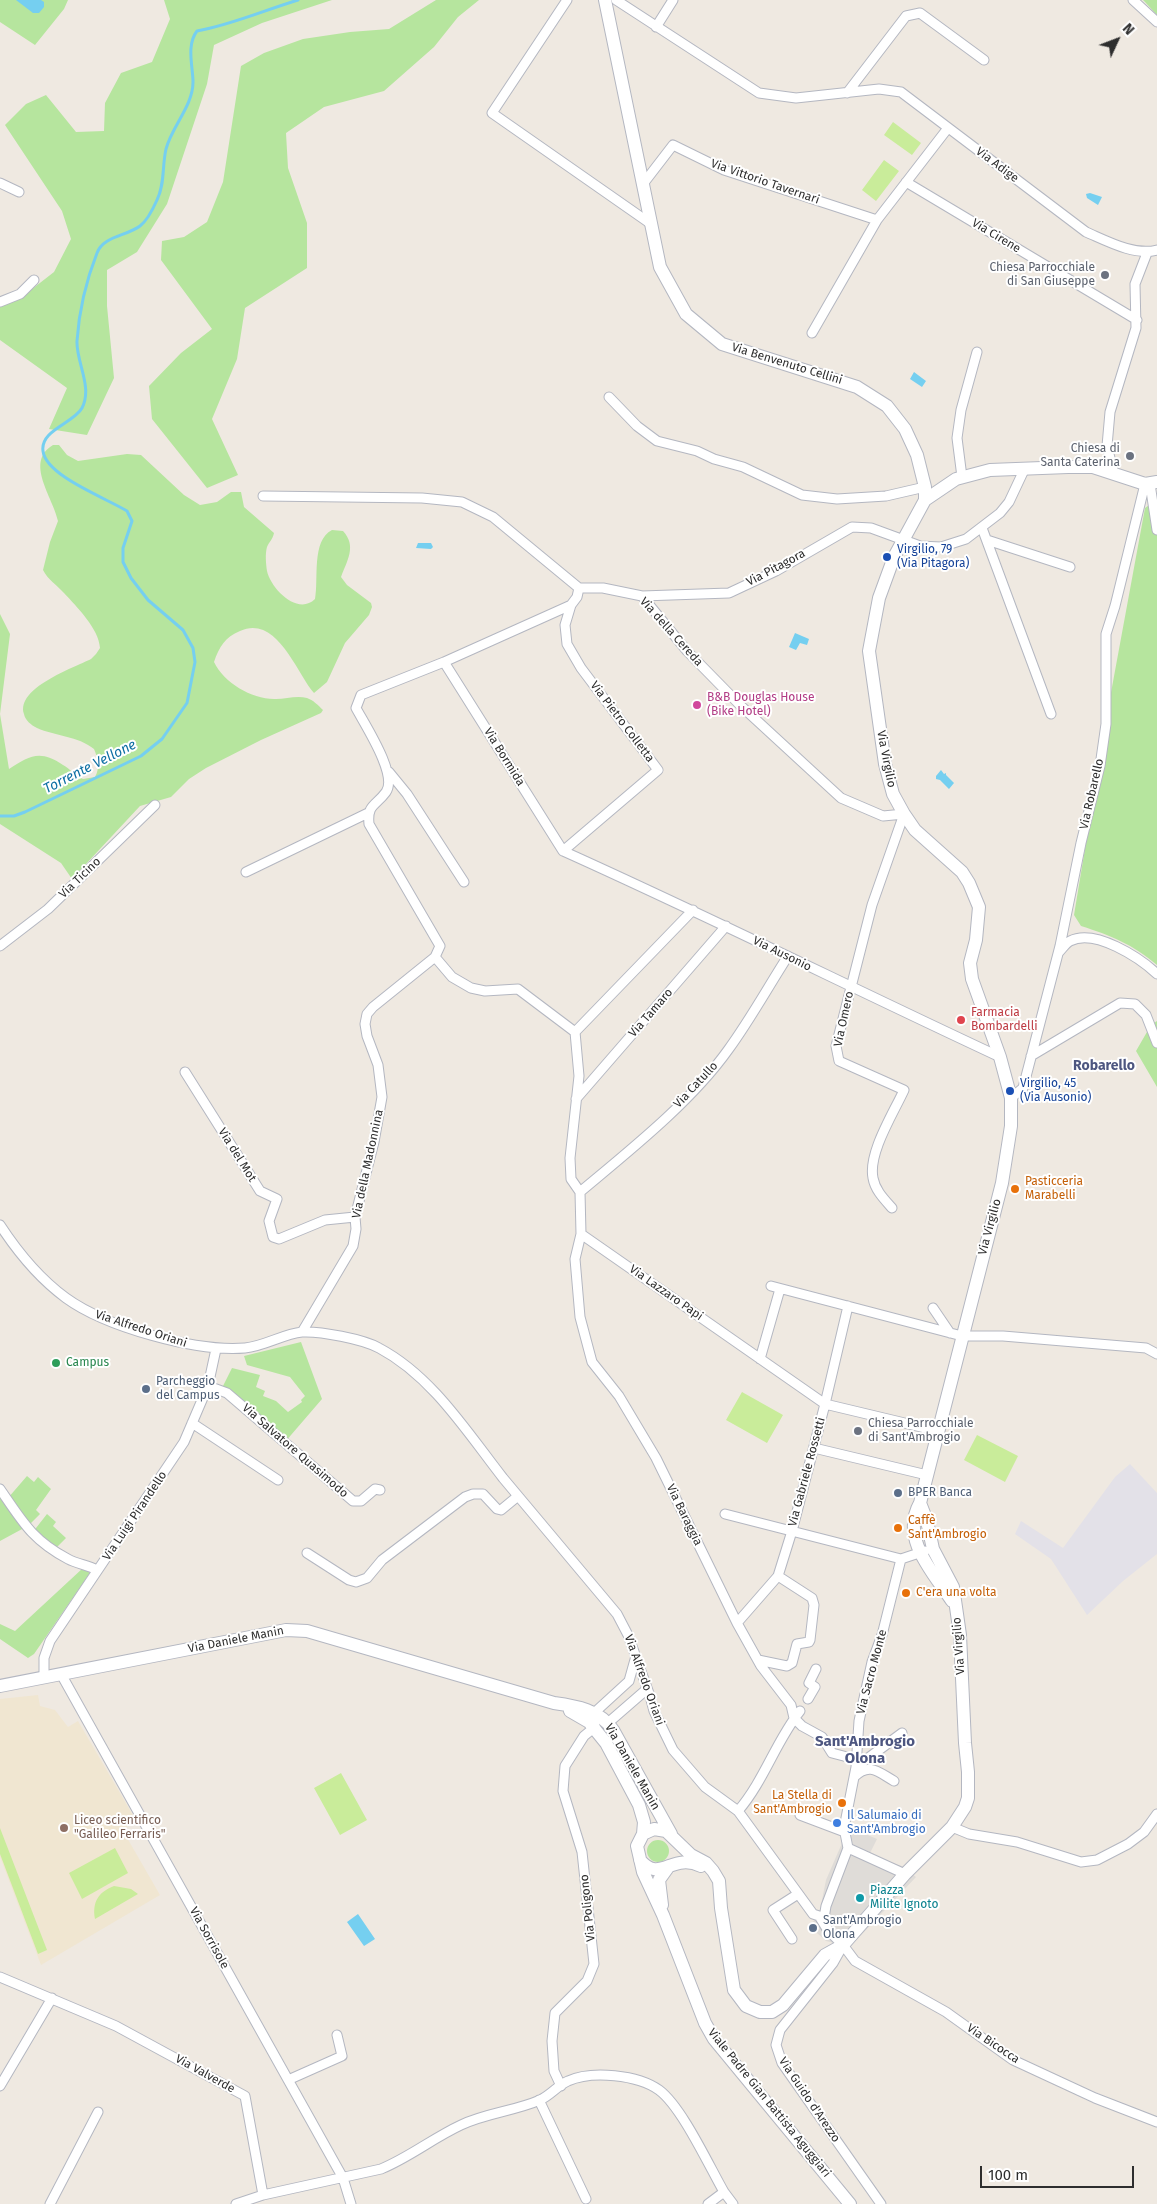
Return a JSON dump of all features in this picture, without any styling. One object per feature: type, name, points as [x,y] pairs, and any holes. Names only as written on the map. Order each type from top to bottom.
[{"type":"main road","name":"Via Benvenuto Cellini","points":[[605,0],[660,267],[686,314],[722,344],[856,386],[887,406],[905,429],[917,455],[925,493]]},
{"type":"main road","points":[[925,493],[956,479],[990,470],[1026,468],[1093,467],[1151,483]]},
{"type":"main road","name":"Via Virgilio","points":[[843,1945],[905,1874],[952,1827],[965,1807],[969,1786],[960,1635],[956,1607],[953,1587],[933,1549],[927,1521],[920,1503],[938,1431],[956,1334],[1002,1183],[1011,1126],[1011,1098],[1000,1058],[972,979],[970,963],[976,940],[979,907],[962,872],[915,830],[893,794],[885,764],[869,651],[879,598],[894,557],[925,493]]},
{"type":"main road","points":[[920,1503],[913,1520],[914,1536],[920,1553],[956,1607]]},
{"type":"main road","name":"Via Daniele Manin","points":[[0,1686],[286,1630],[307,1631],[554,1703],[594,1712],[609,1722],[673,1837]]},
{"type":"main road","name":"Via Daniele Manin","points":[[554,1703],[585,1718],[595,1727],[606,1743],[639,1805],[644,1822],[643,1834]]},
{"type":"main road","points":[[643,1834],[660,1829],[673,1837],[691,1855],[714,1870],[719,1881],[718,1890],[732,1983],[740,2000],[752,2010],[766,2013],[778,2010],[826,1956],[843,1945]]},
{"type":"main road","name":"Viale Padre Gian Battista Aguggiari","points":[[643,1834],[637,1846],[648,1887],[663,1914],[705,2023],[714,2039],[850,2204]]},
{"type":"main road","name":"Viale Padre Gian Battista Aguggiari","points":[[663,1914],[659,1880],[671,1865],[677,1852],[673,1837]]},
{"type":"main road","points":[[640,1860],[656,1870],[687,1862],[700,1866],[718,1890]]},
{"type":"street","points":[[567,0],[492,113],[651,224]]},
{"type":"street","name":"Via Adige","points":[[616,0],[759,92],[796,98],[879,89],[901,92],[1086,232],[1111,243],[1147,253]]},
{"type":"street","points":[[656,27],[673,0]]},
{"type":"street","points":[[1134,0],[1157,22]]},
{"type":"street","points":[[847,93],[906,16],[920,13],[984,60]]},
{"type":"street","points":[[812,333],[878,220],[948,128]]},
{"type":"street","name":"Via Vittorio Tavernari","points":[[643,184],[672,145],[724,170],[878,220]]},
{"type":"street","name":"Via Cirene","points":[[906,182],[1137,320]]},
{"type":"street","points":[[0,183],[19,192]]},
{"type":"street","points":[[1114,474],[1107,446],[1110,412],[1137,320],[1135,284],[1147,253],[1157,250]]},
{"type":"street","points":[[0,302],[20,294],[34,280]]},
{"type":"street","points":[[962,477],[957,438],[961,410],[977,352]]},
{"type":"street","points":[[609,397],[637,426],[657,441],[697,451],[743,467],[802,495],[837,499],[925,493]]},
{"type":"street","name":"Via Pitagora","points":[[642,596],[729,592],[776,571],[852,527],[871,528],[920,546],[941,547],[966,539],[982,528],[1009,502],[1026,468]]},
{"type":"street","points":[[1151,483],[1157,530]]},
{"type":"street","name":"Via Robarello","points":[[1011,1098],[1023,1088],[1059,952],[1081,844],[1100,766],[1106,724],[1106,634],[1151,483]]},
{"type":"street","points":[[263,496],[422,498],[462,502],[493,517],[579,588]]},
{"type":"street","points":[[982,528],[1052,714]]},
{"type":"street","points":[[986,540],[1070,567]]},
{"type":"street","name":"Via della Cereda","points":[[579,588],[603,588],[642,596],[687,651],[740,705],[841,798],[883,816],[904,814]]},
{"type":"street","name":"Via Pietro Colletta","points":[[563,852],[658,770],[581,668],[567,644],[565,625],[571,605],[577,598],[579,588]]},
{"type":"street","points":[[464,882],[407,794],[389,772],[356,708],[361,695],[444,662],[571,605]]},
{"type":"street","name":"Via Bormida","points":[[444,662],[563,852]]},
{"type":"street","points":[[389,772],[386,792],[372,805],[368,813],[369,824],[440,946],[435,957],[452,977],[471,988],[484,991],[518,989],[575,1032],[579,1076],[570,1158],[571,1180],[580,1192],[581,1234]]},
{"type":"street","name":"Via Ticino","points":[[0,946],[48,909],[155,806]]},
{"type":"street","points":[[246,872],[368,813]]},
{"type":"street","name":"Via Omero","points":[[892,1208],[879,1194],[872,1178],[874,1153],[904,1090],[839,1060],[836,1046],[872,905],[904,814]]},
{"type":"street","name":"Via Ausonio","points":[[563,852],[694,910],[851,988],[1000,1058]]},
{"type":"street","points":[[575,1032],[694,910]]},
{"type":"street","name":"Via Tamaro","points":[[576,1100],[726,926]]},
{"type":"street","points":[[1059,952],[1070,941],[1086,938],[1103,941],[1144,962],[1157,974]]},
{"type":"street","name":"Via Catullo","points":[[580,1192],[625,1154],[695,1089],[728,1050],[788,956]]},
{"type":"street","name":"Via della Madonnina","points":[[302,1332],[352,1246],[356,1229],[355,1217],[374,1142],[382,1097],[378,1065],[367,1036],[367,1014],[373,1006],[435,957]]},
{"type":"street","points":[[1031,1056],[1120,1003],[1135,1004],[1146,1014],[1157,1043]]},
{"type":"street","name":"Via del Mot","points":[[185,1072],[260,1191],[277,1199],[269,1221],[273,1237],[279,1239],[325,1220],[355,1217]]},
{"type":"street","name":"Via Alfredo Oriani","points":[[0,1225],[19,1251],[54,1288],[73,1303],[103,1318],[154,1336],[216,1349],[248,1348],[302,1332],[346,1337],[378,1347],[411,1368],[443,1403],[616,1614],[636,1654],[654,1711],[673,1750],[705,1787],[738,1811],[813,1914],[819,1916],[827,1929]]},
{"type":"street","name":"Via Lazzaro Papi","points":[[581,1234],[825,1404],[938,1431]]},
{"type":"street","name":"Via Baraggia","points":[[581,1234],[575,1259],[580,1317],[592,1362],[619,1396],[656,1458],[737,1623],[758,1660],[778,1690],[791,1705],[794,1718],[802,1726],[822,1737],[832,1754],[856,1763]]},
{"type":"street","points":[[760,1360],[776,1287],[956,1334],[1146,1348],[1157,1354]]},
{"type":"street","name":"Via Gabriele Rossetti","points":[[737,1623],[778,1576],[795,1531],[848,1306]]},
{"type":"street","points":[[933,1308],[956,1334]]},
{"type":"street","name":"Via Luigi Pirandello","points":[[44,1676],[44,1658],[50,1641],[170,1465],[192,1423],[208,1386],[216,1349]]},
{"type":"street","name":"Via Salvatore Quasimodo","points":[[208,1386],[227,1393],[353,1502],[361,1501],[375,1489],[380,1490]]},
{"type":"street","points":[[192,1423],[278,1480]]},
{"type":"street","points":[[814,1448],[927,1475]]},
{"type":"street","points":[[0,1489],[27,1529],[40,1542],[70,1560],[97,1570]]},
{"type":"street","points":[[307,1553],[349,1580],[356,1582],[367,1578],[382,1560],[465,1497],[473,1494],[483,1494],[497,1509],[501,1510],[518,1496]]},
{"type":"street","points":[[725,1514],[901,1558],[933,1549]]},
{"type":"street","name":"Via Sacro Monte","points":[[848,1848],[845,1832],[856,1763],[859,1721],[866,1685],[882,1635],[901,1558]]},
{"type":"street","points":[[758,1660],[788,1666],[792,1663],[797,1644],[809,1642],[810,1640],[814,1605],[812,1598],[778,1576]]},
{"type":"street","points":[[595,1727],[594,1712],[629,1681],[633,1672],[636,1654]]},
{"type":"street","points":[[808,1699],[815,1687],[809,1683],[816,1669]]},
{"type":"street","name":"Via Sorrisole","points":[[61,1674],[343,2178],[351,2204]]},
{"type":"street","points":[[609,1722],[647,1689]]},
{"type":"street","points":[[738,1811],[764,1772],[794,1718],[800,1711]]},
{"type":"street","name":"Via Poligono","points":[[561,2086],[554,2071],[552,2041],[555,2013],[587,1981],[594,1964],[582,1852],[563,1791],[565,1766],[584,1736],[595,1727]]},
{"type":"street","points":[[856,1763],[902,1733]]},
{"type":"street","points":[[854,1778],[861,1771],[871,1769],[894,1781]]},
{"type":"street","points":[[952,1827],[968,1834],[1017,1842],[1081,1862],[1097,1860],[1128,1844],[1144,1832],[1157,1814]]},
{"type":"street","points":[[800,1815],[845,1832]]},
{"type":"street","points":[[843,1945],[827,1929],[824,1912],[848,1848],[905,1874]]},
{"type":"street","points":[[792,1939],[773,1910],[798,1894]]},
{"type":"street","name":"Via Bicocca","points":[[843,1945],[855,1960],[946,2012],[1013,2060],[1095,2098],[1157,2122]]},
{"type":"street","name":"Via Guido d'Arezzo","points":[[843,1945],[833,1963],[780,2030],[776,2045],[782,2063],[882,2204]]},
{"type":"street","name":"Via Valverde","points":[[0,1977],[116,2026],[245,2096],[263,2194]]},
{"type":"street","points":[[0,2086],[52,1998]]},
{"type":"street","points":[[288,2080],[342,2056],[337,2035]]},
{"type":"street","points":[[236,2204],[263,2194],[381,2169],[398,2162],[460,2125],[539,2100],[573,2079],[616,2075],[645,2082],[660,2090],[675,2105],[724,2192],[733,2204]]},
{"type":"street","points":[[539,2100],[586,2199]]},
{"type":"street","points":[[50,2204],[98,2112]]},
{"type":"street","points":[[708,2204],[724,2192]]},
{"type":"shaded area","points":[[1130,1464],[1157,1493],[1157,1554],[1123,1581],[1087,1615],[1051,1559],[1015,1534],[1021,1521],[1063,1548],[1115,1477]]},
{"type":"shaded area","name":"Liceo scientifico \"Galileo Ferraris\"","points":[[38,1695],[40,1706],[55,1710],[68,1727],[78,1721],[134,1817],[128,1821],[126,1836],[160,1895],[41,1965],[0,1857],[0,1699]]},
{"type":"shaded area","name":"Piazza Milite Ignoto","points":[[849,1827],[877,1839],[870,1853],[882,1860],[902,1866],[916,1877],[850,1947],[826,1941],[809,1926],[819,1915],[826,1880]]},
{"type":"green space","points":[[0,0],[68,0],[64,9],[35,45],[0,22]]},
{"type":"green space","points":[[164,0],[332,0],[262,23],[214,45],[207,84],[167,204],[137,252],[107,270],[107,306],[114,378],[87,435],[49,429],[67,388],[0,340],[0,307],[18,300],[54,272],[71,239],[62,211],[5,125],[26,104],[46,95],[76,132],[104,131],[105,103],[121,73],[152,62],[170,19]]},
{"type":"green space","points":[[436,0],[479,0],[458,17],[434,47],[384,91],[324,107],[286,133],[288,168],[307,223],[307,268],[245,308],[237,359],[212,419],[238,475],[207,488],[152,419],[149,386],[181,353],[212,329],[161,260],[162,241],[184,237],[207,222],[223,182],[241,66],[264,53],[303,39],[350,32],[389,29]]},
{"type":"green space","points":[[1143,0],[1157,0],[1157,15],[1145,2]]},
{"type":"green space","points":[[893,122],[921,143],[912,155],[884,135]]},
{"type":"green space","points":[[884,160],[899,171],[876,201],[862,190]]},
{"type":"green space","points":[[53,445],[59,445],[67,455],[78,461],[127,454],[141,455],[184,495],[200,505],[217,502],[231,492],[241,492],[244,507],[274,533],[266,550],[267,571],[279,592],[293,602],[301,604],[315,599],[318,551],[325,535],[332,530],[343,531],[347,537],[350,554],[341,577],[347,585],[371,603],[372,607],[369,615],[345,643],[327,682],[314,693],[284,648],[275,638],[265,631],[253,628],[235,633],[226,639],[220,647],[214,662],[225,677],[240,689],[267,699],[307,698],[323,710],[321,713],[261,740],[206,768],[189,779],[171,797],[140,806],[72,879],[61,863],[0,824],[0,714],[9,769],[29,758],[41,756],[55,760],[83,779],[95,777],[98,771],[98,763],[94,749],[81,741],[37,728],[29,722],[24,714],[24,705],[37,688],[48,680],[91,659],[100,648],[92,626],[47,577],[43,570],[50,542],[58,521],[41,470],[41,461],[45,452]]},
{"type":"green space","points":[[1157,499],[1157,965],[1139,951],[1121,941],[1081,926],[1074,915],[1110,698],[1145,508]]},
{"type":"green space","points":[[0,614],[10,634],[0,714]]},
{"type":"green space","points":[[1157,1021],[1157,1087],[1136,1051],[1151,1025]]},
{"type":"green space","points":[[301,1342],[322,1399],[285,1442],[223,1386],[232,1368],[260,1375],[256,1387],[265,1391],[263,1396],[276,1401],[288,1412],[302,1402],[301,1400],[305,1396],[290,1377],[247,1365],[244,1356]]},
{"type":"green space","points":[[742,1392],[783,1415],[767,1443],[726,1420]]},
{"type":"green space","points":[[977,1435],[1018,1456],[1005,1482],[964,1460]]},
{"type":"green space","points":[[27,1476],[34,1482],[38,1477],[51,1489],[36,1510],[40,1514],[29,1525],[8,1498]]},
{"type":"green space","points":[[0,1495],[24,1528],[0,1541]]},
{"type":"green space","points":[[47,1514],[56,1522],[53,1526],[66,1538],[54,1550],[35,1531]]},
{"type":"green space","points":[[83,1568],[90,1573],[34,1654],[28,1658],[0,1639],[0,1624],[15,1631]]},
{"type":"green space","points":[[341,1773],[367,1820],[340,1835],[314,1788]]},
{"type":"green space","points":[[0,1828],[47,1950],[38,1954],[0,1854]]},
{"type":"green space","points":[[658,1840],[666,1843],[669,1851],[666,1859],[658,1862],[650,1859],[647,1851],[650,1843]]},
{"type":"green space","points":[[115,1848],[128,1873],[82,1899],[69,1873]]},
{"type":"green space","points":[[114,1886],[131,1889],[138,1894],[95,1919],[94,1908],[97,1899],[104,1891]]},
{"type":"water","points":[[16,0],[41,0],[44,2],[44,7],[39,13],[33,13]]},
{"type":"water","points":[[1090,193],[1102,197],[1098,205],[1087,198],[1086,194]]},
{"type":"water","points":[[914,372],[926,381],[922,387],[910,379]]},
{"type":"water","points":[[418,543],[431,543],[433,547],[431,549],[416,548]]},
{"type":"water","points":[[795,633],[809,639],[807,645],[800,643],[796,650],[789,647]]},
{"type":"water","points":[[941,770],[954,783],[949,789],[940,780],[936,779]]},
{"type":"water","points":[[358,1914],[375,1939],[364,1946],[347,1922]]},
{"type":"waterway","name":"Torrente Vellone","points":[[0,816],[14,816],[25,812],[141,756],[162,739],[187,703],[195,662],[193,648],[183,630],[148,600],[131,578],[123,562],[123,548],[132,521],[127,511],[65,478],[47,460],[43,451],[43,444],[52,432],[78,413],[85,400],[85,383],[77,341],[81,307],[90,274],[100,247],[104,243],[143,224],[160,194],[166,149],[192,91],[191,49],[197,31],[235,21],[298,0]]},
{"type":"place","name":"Chiesa Parrocchiale di San Giuseppe","points":[[1105,275]]},
{"type":"place","name":"Chiesa di Santa Caterina","points":[[1130,456]]},
{"type":"place","name":"Virgilio, 79 (Via Pitagora)","points":[[887,557]]},
{"type":"place","name":"B&B Douglas House (Bike Hotel)","points":[[697,705]]},
{"type":"place","name":"Farmacia Bombardelli","points":[[961,1020]]},
{"type":"place","name":"Virgilio, 45 (Via Ausonio)","points":[[1010,1091]]},
{"type":"place","name":"Pasticceria Marabelli","points":[[1015,1189]]},
{"type":"place","name":"Campus","points":[[56,1363]]},
{"type":"place","name":"Parcheggio del Campus","points":[[146,1389]]},
{"type":"place","name":"Chiesa Parrocchiale di Sant'Ambrogio","points":[[858,1431]]},
{"type":"place","name":"BPER Banca","points":[[898,1493]]},
{"type":"place","name":"Caffè Sant'Ambrogio","points":[[898,1528]]},
{"type":"place","name":"C'era una volta","points":[[906,1593]]},
{"type":"place","name":"La Stella di Sant'Ambrogio","points":[[842,1803]]},
{"type":"place","name":"Il Salumaio di Sant'Ambrogio","points":[[837,1823]]},
{"type":"place","name":"Liceo scientifico \"Galileo Ferraris\"","points":[[64,1828]]},
{"type":"place","name":"Piazza Milite Ignoto","points":[[860,1898]]},
{"type":"place","name":"Sant'Ambrogio Olona","points":[[813,1928]]},
{"type":"district","name":"Robarello","points":[[1104,1066]]},
{"type":"district","name":"Sant'Ambrogio Olona","points":[[865,1750]]}]
